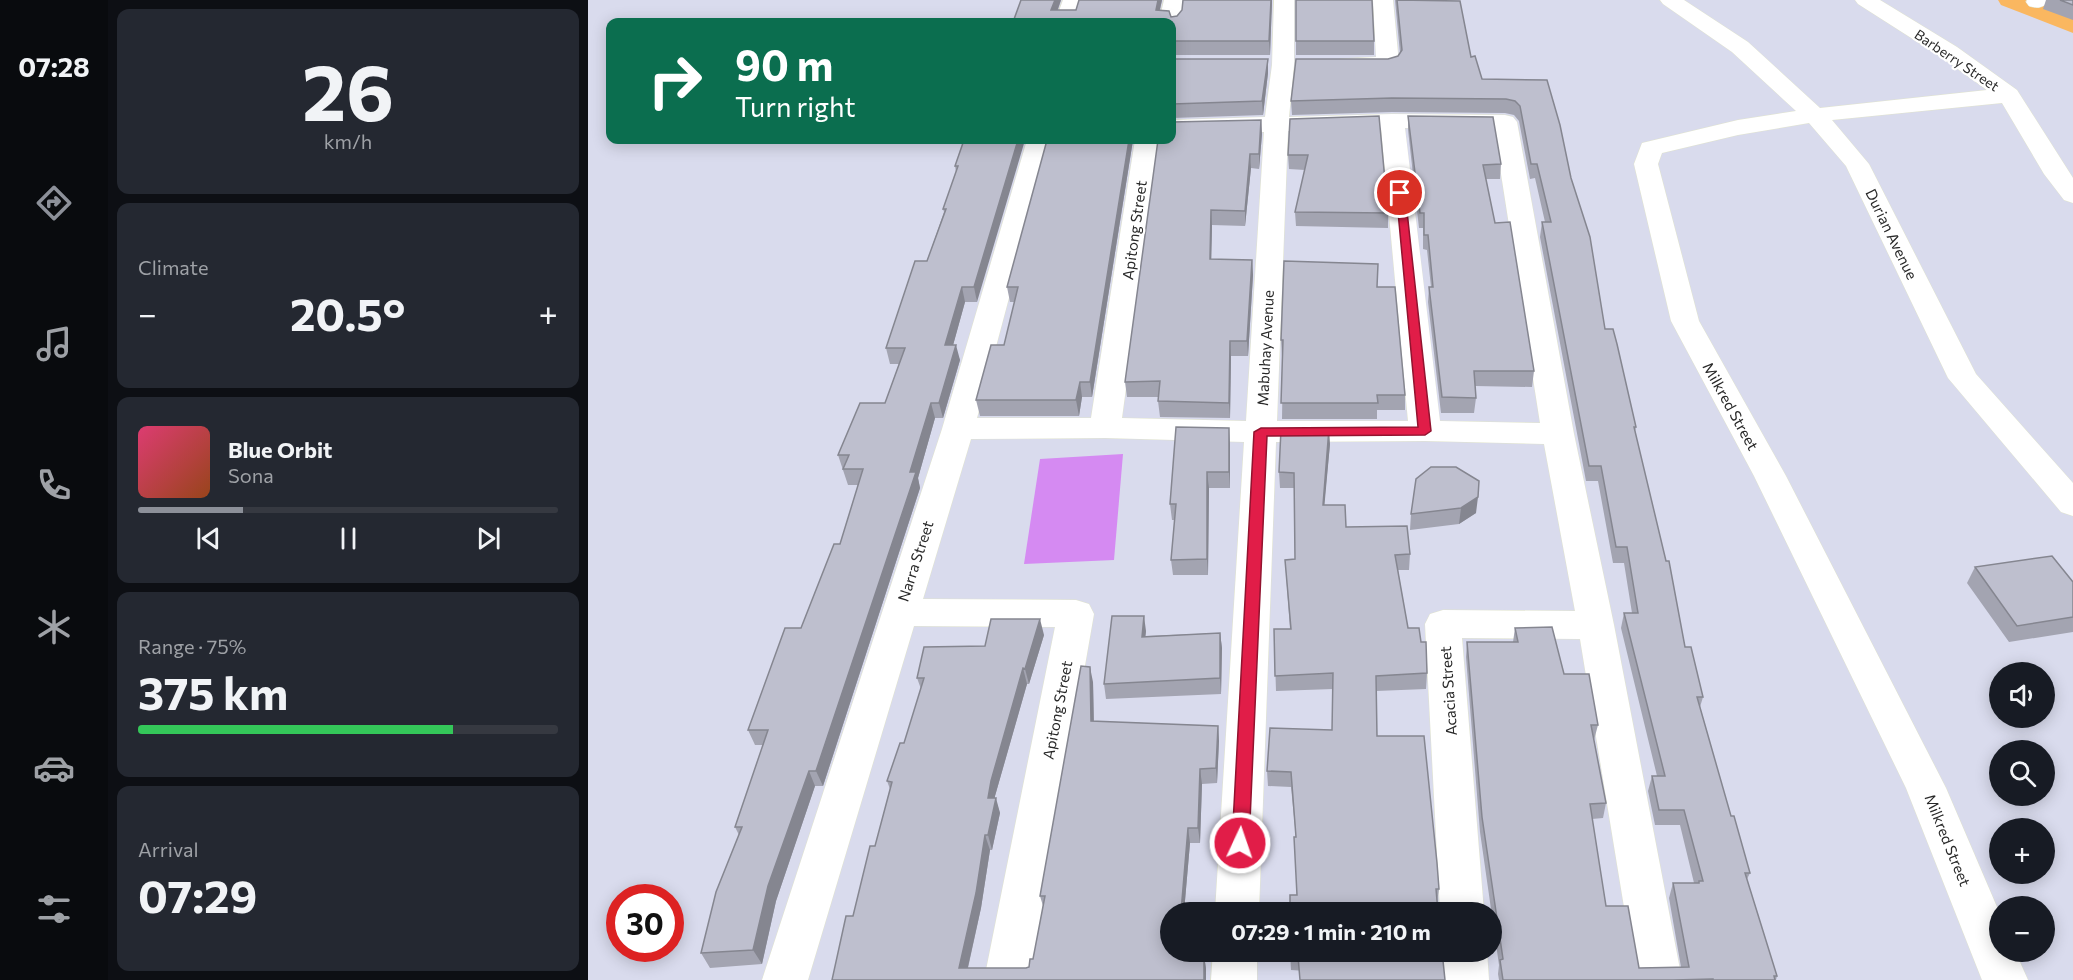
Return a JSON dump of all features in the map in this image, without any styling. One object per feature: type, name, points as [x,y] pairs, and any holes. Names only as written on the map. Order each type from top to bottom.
[{"type":"street","points":[[1067,18],[1073,0]]},
{"type":"street","points":[[1171,18],[1174,0]]},
{"type":"street","name":"Mabuhay Avenue","points":[[1238,902],[1276,126],[1283,65],[1284,0]]},
{"type":"street","points":[[1330,64],[1388,63],[1383,0]]},
{"type":"street","name":"Durian Avenue","points":[[1670,0],[1740,47],[1815,116],[1857,164],[1963,378],[2073,504]]},
{"type":"street","name":"Barberry Street","points":[[1865,0],[1948,52],[2009,94],[2053,170],[2073,195]]},
{"type":"street","name":"Milkred Street","points":[[2005,980],[1926,788],[1770,477],[1685,321],[1657,216],[1646,164],[1651,148],[1684,138],[1815,116],[2009,94]]},
{"type":"street","points":[[1392,121],[1425,431]]},
{"type":"street","points":[[1176,127],[1392,121],[1505,122],[1558,434],[1596,625],[1659,980]]},
{"type":"street","name":"Narra Street","points":[[785,980],[957,429],[1038,144]]},
{"type":"street","name":"Apitong Street","points":[[1105,428],[1146,144]]},
{"type":"street","points":[[957,429],[1105,428],[1261,432],[1425,431],[1558,434]]},
{"type":"street","name":"Apitong Street","points":[[899,612],[1076,614],[1007,980]]},
{"type":"street","name":"Acacia Street","points":[[1461,902],[1443,624],[1596,625]]},
{"type":"street","points":[[1233,980],[1234,962]]},
{"type":"street","points":[[1466,962],[1467,980]]},
{"type":"shaded area","points":[[1123,454],[1114,560],[1024,564],[1040,459]]},
{"type":"building","points":[[1021,0],[1055,0],[1051,10],[1076,10],[1079,0],[1158,0],[1156,10],[1169,11],[1171,17],[1177,16],[1182,10],[1183,0],[1271,0],[1269,41],[1176,41],[1176,18],[1014,18]]},
{"type":"building","points":[[1296,0],[1372,0],[1374,41],[1296,41]]},
{"type":"building","points":[[1397,0],[1460,1],[1471,57],[1475,56],[1482,79],[1547,80],[1560,125],[1571,178],[1590,237],[1605,329],[1613,329],[1617,344],[1666,561],[1669,561],[1685,647],[1691,647],[1703,697],[1697,697],[1750,873],[1745,873],[1777,976],[1774,976],[1775,980],[1503,980],[1500,962],[1503,959],[1502,902],[1495,902],[1482,817],[1467,642],[1518,642],[1515,628],[1552,627],[1564,674],[1589,674],[1598,725],[1591,725],[1606,803],[1590,804],[1606,906],[1628,906],[1639,968],[1689,967],[1673,883],[1703,881],[1684,810],[1659,810],[1652,776],[1665,776],[1624,613],[1638,613],[1627,547],[1616,547],[1601,466],[1589,466],[1542,222],[1551,222],[1537,164],[1531,164],[1520,106],[1515,101],[1506,99],[1392,98],[1291,101],[1296,59],[1388,59],[1398,56],[1402,50]]},
{"type":"building","points":[[2060,0],[2073,0],[2073,5]]},
{"type":"building","points":[[1176,59],[1268,59],[1262,101],[1176,104]]},
{"type":"building","points":[[1379,116],[1388,213],[1295,212],[1308,155],[1288,155],[1290,119]]},
{"type":"building","points":[[1408,116],[1493,117],[1501,164],[1483,165],[1495,223],[1510,222],[1534,371],[1474,371],[1476,398],[1442,397],[1429,287],[1433,287],[1428,235],[1424,235],[1424,213],[1420,213]]},
{"type":"building","points":[[1261,120],[1259,154],[1250,154],[1245,211],[1211,210],[1210,259],[1252,260],[1247,341],[1230,341],[1229,403],[1158,401],[1160,381],[1125,382],[1157,144],[1176,144],[1176,122]]},
{"type":"building","points":[[963,144],[1017,144],[974,287],[962,287],[945,345],[956,345],[939,403],[931,403],[910,472],[916,472],[816,771],[809,771],[768,886],[753,950],[701,953],[716,892],[742,827],[735,827],[768,730],[748,730],[785,628],[801,628],[834,544],[840,544],[863,469],[843,469],[849,455],[838,455],[860,403],[885,403],[905,348],[886,348],[915,261],[927,261],[946,209],[943,209],[958,166],[955,166]]},
{"type":"building","points":[[1046,144],[1128,144],[1090,382],[1080,382],[1076,400],[976,400],[991,345],[1004,345],[1018,287],[1007,287]]},
{"type":"building","points":[[1284,261],[1378,264],[1377,287],[1395,287],[1405,395],[1377,395],[1378,403],[1281,403]]},
{"type":"building","points":[[1176,427],[1229,428],[1229,472],[1207,472],[1207,559],[1171,560],[1176,504],[1170,504]]},
{"type":"building","points":[[1329,428],[1323,505],[1345,505],[1346,527],[1407,526],[1410,554],[1395,555],[1408,628],[1419,628],[1421,642],[1426,642],[1427,673],[1376,676],[1377,736],[1424,736],[1437,863],[1439,889],[1436,889],[1437,902],[1290,902],[1290,895],[1297,895],[1294,837],[1296,837],[1291,772],[1267,771],[1270,728],[1332,730],[1333,673],[1275,676],[1274,629],[1291,629],[1285,560],[1295,559],[1294,473],[1279,472],[1281,429]]},
{"type":"building","points":[[1431,467],[1456,467],[1479,481],[1478,497],[1461,508],[1411,514],[1416,479]]},
{"type":"building","points":[[2052,556],[2073,582],[2073,617],[2017,626],[1975,567]]},
{"type":"building","points":[[1112,616],[1144,616],[1142,637],[1220,633],[1220,678],[1104,684]]},
{"type":"building","points":[[991,619],[1040,619],[1025,669],[1023,668],[991,781],[988,798],[996,798],[988,835],[985,835],[976,893],[959,968],[1026,968],[1029,967],[1030,959],[1033,959],[1045,896],[1040,896],[1081,666],[1090,667],[1091,721],[1218,726],[1216,768],[1200,769],[1198,828],[1188,828],[1182,902],[1160,902],[1160,962],[1204,962],[1204,980],[832,980],[846,916],[853,916],[870,846],[875,846],[892,782],[887,781],[900,743],[904,743],[924,678],[917,678],[924,647],[985,646]]},
{"type":"building","points":[[1298,962],[1443,962],[1445,980],[1300,980]]},
{"type":"waterway","points":[[2009,0],[2073,26]]},
{"type":"route","points":[[1240,843],[1261,432],[1425,431],[1400,193]]}]
